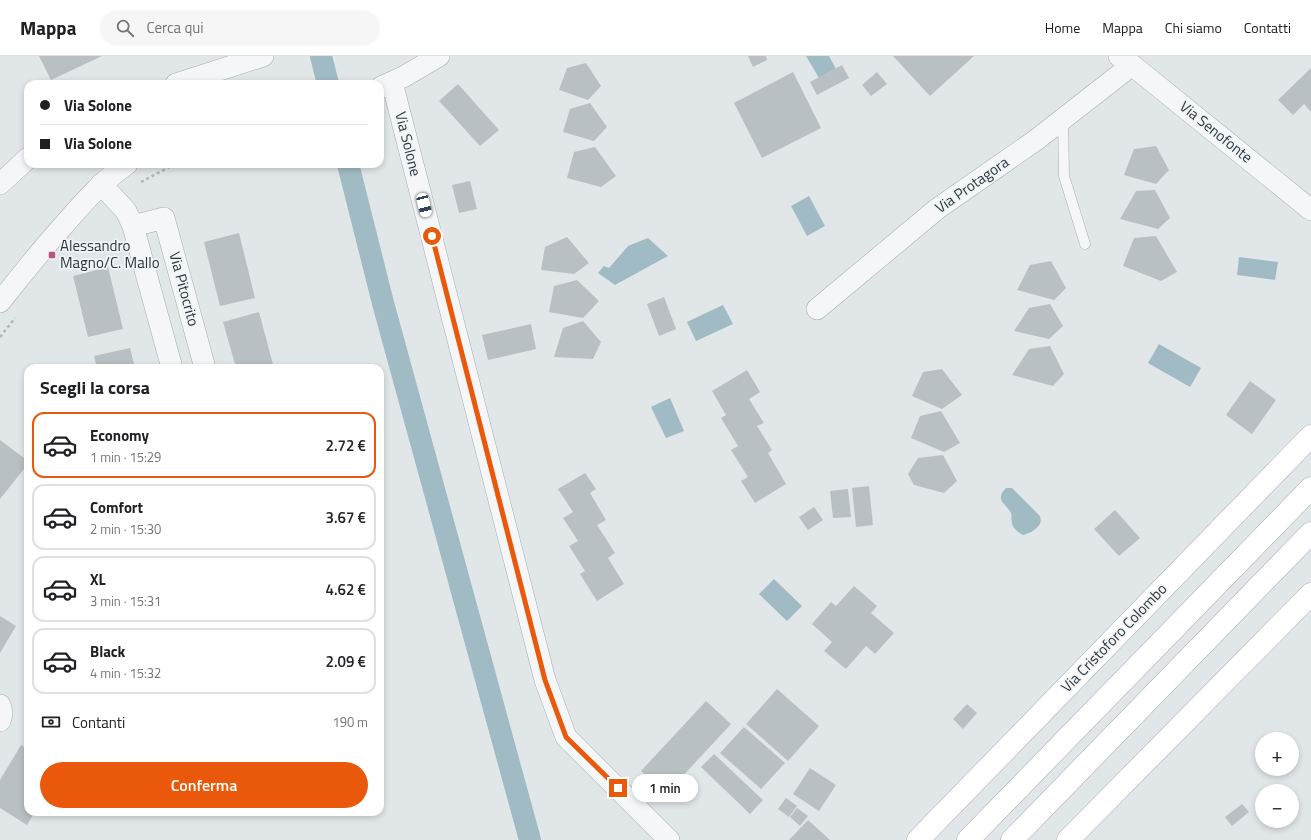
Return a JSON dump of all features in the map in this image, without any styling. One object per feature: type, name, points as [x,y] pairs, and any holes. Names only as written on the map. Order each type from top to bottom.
[{"type":"main road","name":"Via Cristoforo Colombo","points":[[918,840],[1311,436]]},
{"type":"main road","points":[[968,840],[1311,488]]},
{"type":"main road","points":[[1012,840],[1311,533]]},
{"type":"main road","points":[[1068,840],[1311,594]]},
{"type":"street","points":[[188,80],[263,56]]},
{"type":"street","points":[[386,85],[439,56]]},
{"type":"street","name":"Via Protagora","points":[[816,309],[937,209],[1036,140],[1063,119],[1126,61]]},
{"type":"street","name":"Via Senofonte","points":[[1126,61],[1311,210]]},
{"type":"street","name":"Via Solone","points":[[386,85],[545,680],[563,730],[566,737],[669,840]]},
{"type":"street","points":[[0,184],[24,162]]},
{"type":"street","points":[[0,302],[43,248],[82,203],[101,184],[123,168]]},
{"type":"street","points":[[101,184],[126,211],[133,226],[171,364]]},
{"type":"street","name":"Via Pitocrito","points":[[133,226],[164,218],[204,364]]},
{"type":"street","points":[[0,705],[2,708],[2,716],[0,722]]},
{"type":"lane","points":[[1063,119],[1064,176],[1085,244]]},
{"type":"path","points":[[117,200],[130,188],[167,168]]},
{"type":"path","points":[[0,337],[20,312]]},
{"type":"water","points":[[806,56],[829,56],[836,69],[819,78]]},
{"type":"water","points":[[809,196],[825,226],[807,236],[791,206]]},
{"type":"water","points":[[648,238],[668,256],[615,285],[598,273],[604,266],[609,268],[628,246]]},
{"type":"water","points":[[1239,257],[1278,262],[1275,280],[1237,275]]},
{"type":"water","points":[[723,305],[733,324],[696,341],[687,322]]},
{"type":"water","points":[[1159,344],[1201,368],[1190,387],[1148,363]]},
{"type":"water","points":[[670,398],[684,431],[666,438],[651,407]]},
{"type":"water","points":[[1006,488],[1012,488],[1039,515],[1041,522],[1037,528],[1023,535],[1013,527],[1011,513],[1001,499],[1001,496]]},
{"type":"water","points":[[774,579],[802,606],[787,621],[759,594]]},
{"type":"building","points":[[39,56],[102,56],[51,80]]},
{"type":"building","points":[[748,56],[766,56],[767,60],[753,67]]},
{"type":"building","points":[[893,56],[974,56],[930,96]]},
{"type":"building","points":[[586,63],[601,86],[588,100],[559,90],[567,68]]},
{"type":"building","points":[[842,65],[849,78],[817,95],[810,82]]},
{"type":"building","points":[[1311,68],[1311,112],[1304,104],[1293,115],[1278,100]]},
{"type":"building","points":[[793,72],[821,128],[762,158],[734,103]]},
{"type":"building","points":[[877,72],[887,84],[871,96],[862,85]]},
{"type":"building","points":[[458,84],[499,130],[480,146],[439,101]]},
{"type":"building","points":[[590,103],[607,127],[594,141],[563,132],[570,109]]},
{"type":"building","points":[[1156,146],[1169,170],[1156,184],[1124,175],[1134,149]]},
{"type":"building","points":[[595,147],[616,176],[601,187],[567,178],[574,152]]},
{"type":"building","points":[[470,181],[477,209],[459,213],[452,185]]},
{"type":"building","points":[[1155,190],[1170,218],[1158,229],[1120,219],[1136,191]]},
{"type":"building","points":[[239,233],[255,298],[220,306],[204,242]]},
{"type":"building","points":[[1156,236],[1177,272],[1161,281],[1123,266],[1134,238]]},
{"type":"building","points":[[567,237],[589,263],[574,274],[541,270],[545,247]]},
{"type":"building","points":[[1051,261],[1066,288],[1054,300],[1017,290],[1030,265]]},
{"type":"building","points":[[108,267],[123,329],[88,337],[73,276]]},
{"type":"building","points":[[577,280],[599,301],[583,318],[549,312],[554,286]]},
{"type":"building","points":[[664,297],[676,329],[659,336],[647,304]]},
{"type":"building","points":[[1050,304],[1063,326],[1049,339],[1014,331],[1029,308]]},
{"type":"building","points":[[259,312],[273,364],[235,364],[223,322]]},
{"type":"building","points":[[583,321],[601,342],[593,359],[554,357],[563,328]]},
{"type":"building","points":[[531,324],[536,349],[488,360],[482,335]]},
{"type":"building","points":[[1050,346],[1064,374],[1053,386],[1012,375],[1029,349]]},
{"type":"building","points":[[130,348],[134,364],[96,364],[94,356]]},
{"type":"building","points":[[942,369],[962,395],[942,409],[912,396],[923,372]]},
{"type":"building","points":[[747,370],[760,392],[749,399],[764,423],[757,426],[772,450],[768,453],[786,484],[755,503],[741,481],[748,477],[731,450],[738,446],[721,418],[726,415],[712,391]]},
{"type":"building","points":[[1250,381],[1276,400],[1252,434],[1226,415]]},
{"type":"building","points":[[941,411],[960,443],[944,452],[911,438],[920,416]]},
{"type":"building","points":[[0,440],[24,458],[24,469],[0,499]]},
{"type":"building","points":[[943,455],[957,481],[944,493],[914,485],[908,474],[918,458]]},
{"type":"building","points":[[585,473],[596,489],[590,493],[606,520],[597,525],[615,553],[608,558],[624,584],[597,601],[580,574],[585,571],[569,546],[578,541],[563,518],[573,512],[558,489]]},
{"type":"building","points":[[869,486],[873,525],[856,527],[852,488]]},
{"type":"building","points":[[848,489],[851,517],[833,518],[830,491]]},
{"type":"building","points":[[814,507],[823,520],[808,530],[799,517]]},
{"type":"building","points":[[1115,510],[1140,538],[1119,556],[1094,529]]},
{"type":"building","points":[[854,586],[877,606],[871,613],[894,633],[875,654],[866,646],[846,669],[824,651],[832,642],[812,624],[831,602],[836,606]]},
{"type":"building","points":[[0,616],[16,626],[0,653]]},
{"type":"building","points":[[777,689],[819,726],[788,761],[746,724]]},
{"type":"building","points":[[706,701],[731,724],[666,794],[641,771]]},
{"type":"building","points":[[967,704],[977,713],[963,729],[953,719]]},
{"type":"building","points":[[744,727],[785,763],[761,789],[720,753]]},
{"type":"building","points":[[21,745],[24,747],[24,816],[33,816],[27,825],[0,808],[0,780]]},
{"type":"building","points":[[714,754],[763,800],[750,814],[701,767]]},
{"type":"building","points":[[810,768],[836,785],[819,811],[793,794]]},
{"type":"building","points":[[786,798],[797,806],[789,817],[778,809]]},
{"type":"building","points":[[1242,804],[1249,812],[1232,826],[1225,817]]},
{"type":"building","points":[[797,808],[808,816],[800,826],[790,817]]},
{"type":"building","points":[[808,820],[830,840],[789,840]]},
{"type":"waterway","points":[[321,56],[327,80]]},
{"type":"waterway","points":[[349,168],[383,303],[530,840]]},
{"type":"place","name":"Alessandro Magno/C. Mallo","points":[[52,255]]},
{"type":"route","points":[[432,236],[545,680],[566,737],[618,788]]}]
